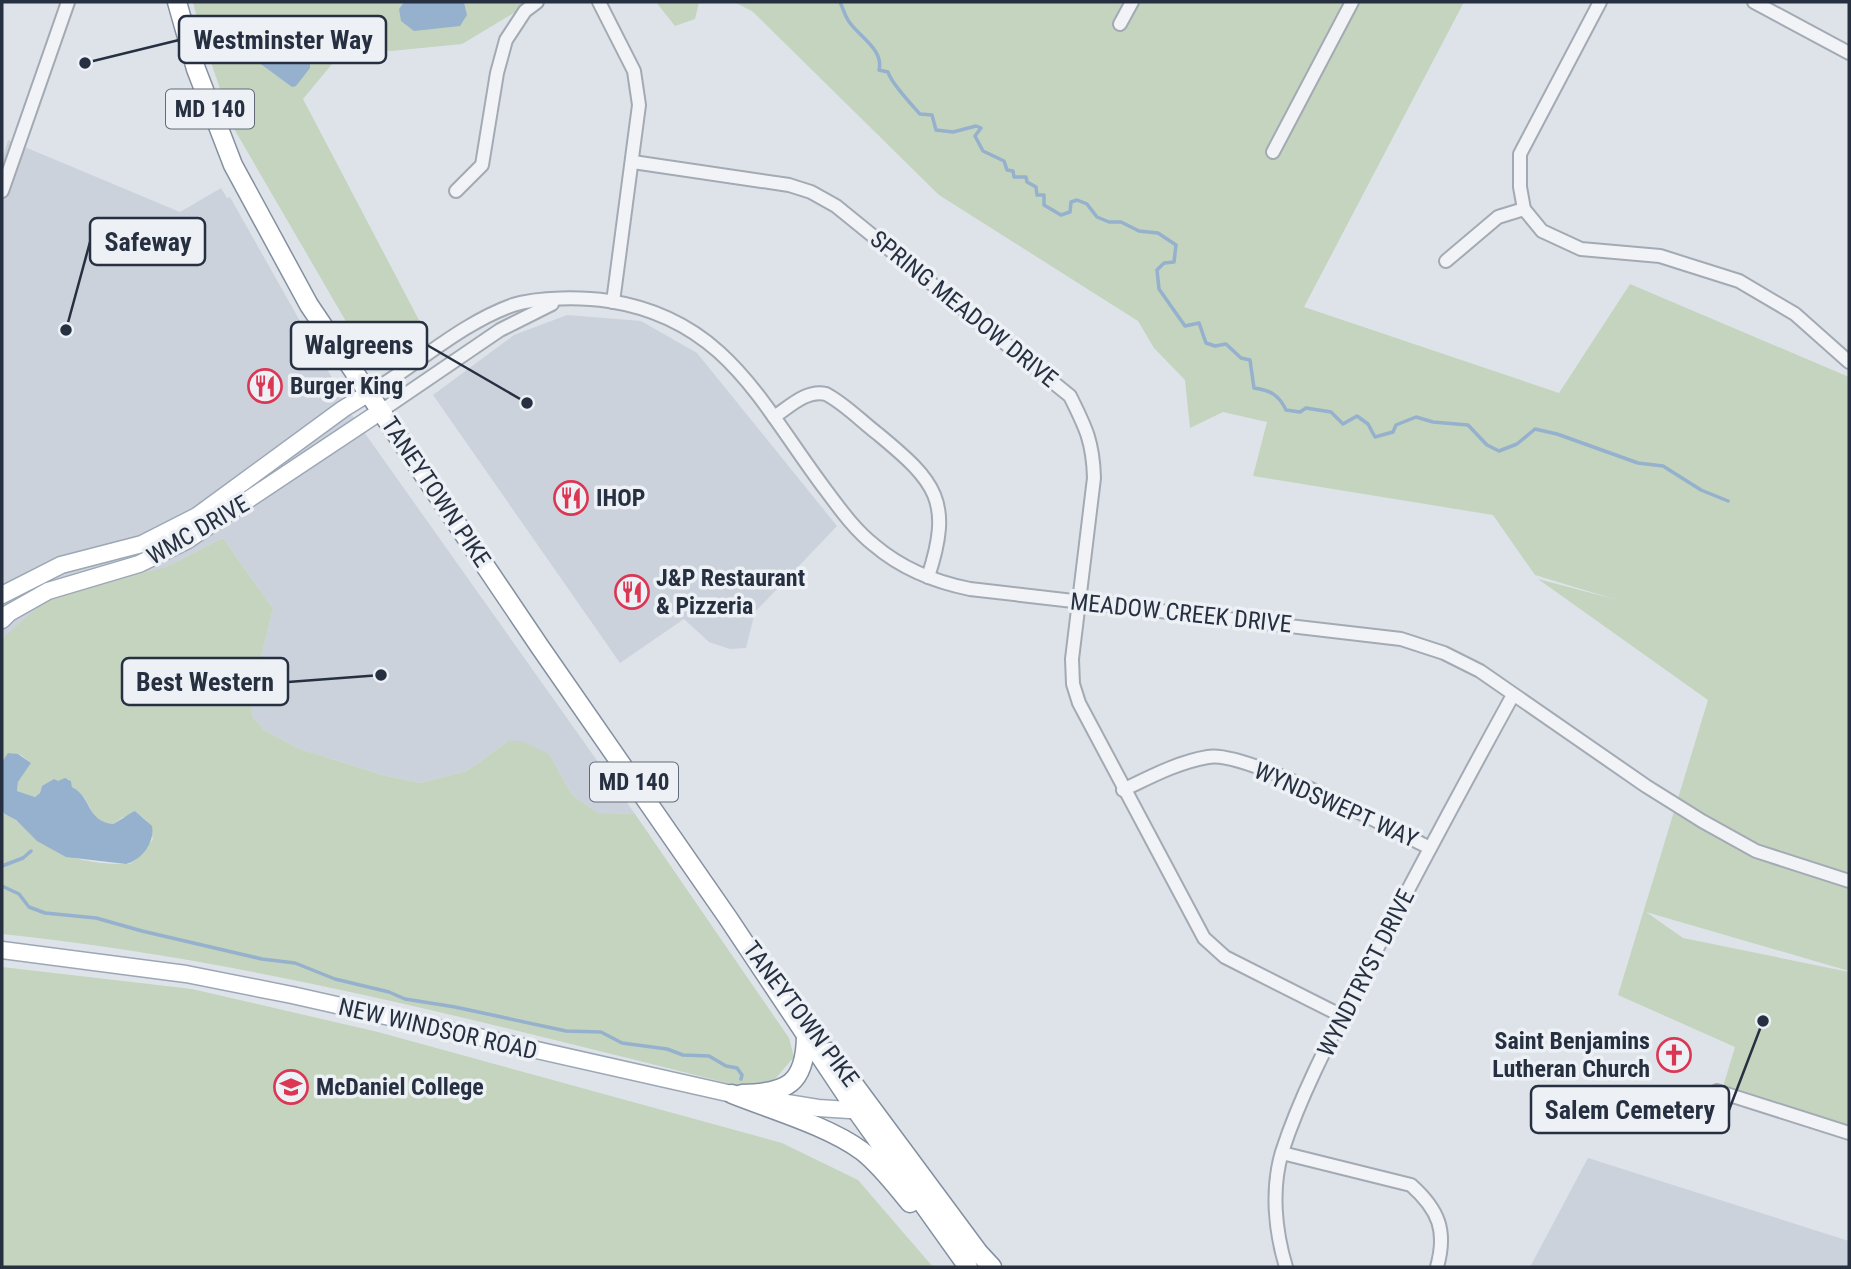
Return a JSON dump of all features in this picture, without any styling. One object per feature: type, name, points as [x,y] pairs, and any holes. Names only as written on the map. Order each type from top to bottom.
[{"type":"highway","name":"TANEYTOWN PIKE","points":[[177,2],[196,69],[233,165],[309,305],[728,918],[865,1111]]},
{"type":"highway","name":"TANEYTOWN PIKE","points":[[728,918],[806,1037],[865,1111]]},
{"type":"highway","points":[[732,1094],[766,1094],[793,1082],[803,1067],[806,1037]]},
{"type":"highway","points":[[732,1094],[825,1130],[864,1152],[968,1267]]},
{"type":"highway","name":"MD 140","points":[[865,1111],[968,1267]]},
{"type":"highway","name":"MD 140","points":[[865,1111],[992,1267]]},
{"type":"main road","name":"WMC DRIVE","points":[[2,595],[61,565],[142,544],[197,516],[343,409],[369,393]]},
{"type":"main road","name":"WMC DRIVE","points":[[4,613],[48,591],[139,564],[186,541],[381,411]]},
{"type":"main road","name":"NEW WINDSOR ROAD","points":[[2,950],[186,974],[292,995],[732,1094],[818,1108],[865,1111]]},
{"type":"street","points":[[2,191],[68,2]]},
{"type":"street","points":[[456,191],[482,165],[497,73],[506,40],[526,11],[537,2]]},
{"type":"street","points":[[599,2],[635,71],[639,105],[613,302]]},
{"type":"street","points":[[1120,24],[1132,2]]},
{"type":"street","points":[[1273,152],[1352,2]]},
{"type":"street","points":[[1600,2],[1520,155],[1520,187],[1524,209],[1542,231],[1581,248],[1660,256],[1739,281],[1795,314],[1849,362]]},
{"type":"street","points":[[1754,2],[1849,53]]},
{"type":"street","name":"SPRING MEADOW DRIVE","points":[[633,162],[789,185],[827,201],[1070,396],[1093,450],[1094,478],[1072,659],[1073,684],[1079,703],[1204,939],[1225,957],[1342,1016]]},
{"type":"street","points":[[1446,261],[1498,217],[1524,209]]},
{"type":"street","name":"MEADOW CREEK DRIVE","points":[[381,411],[500,330],[545,306],[566,299]]},
{"type":"street","name":"MEADOW CREEK DRIVE","points":[[369,393],[484,317],[516,304],[566,299],[613,302],[659,314],[702,337],[730,360],[860,533],[895,561],[928,577],[970,589],[1401,639],[1444,653],[1480,671],[1646,786],[1724,833],[1756,851],[1849,881]]},
{"type":"street","points":[[774,417],[808,395],[817,392],[826,394],[920,470],[933,491],[940,520],[938,542],[928,577]]},
{"type":"street","name":"WYNDTRYST DRIVE","points":[[1286,1267],[1278,1238],[1276,1194],[1282,1153],[1311,1081],[1342,1016],[1513,695]]},
{"type":"street","name":"WYNDSWEPT WAY","points":[[1124,790],[1166,769],[1210,756],[1271,771],[1430,848]]},
{"type":"street","points":[[1717,1091],[1849,1133]]},
{"type":"street","points":[[1282,1153],[1412,1185],[1435,1212],[1441,1231],[1442,1249],[1437,1267]]},
{"type":"shaded area","points":[[8,140],[180,212],[221,188],[227,198],[230,197],[344,399],[342,401],[635,814],[598,813],[572,795],[549,754],[508,741],[467,771],[420,783],[382,775],[297,748],[264,730],[252,716],[251,695],[273,609],[223,538],[166,567],[100,583],[2,639],[2,161]]},
{"type":"shaded area","points":[[567,315],[641,321],[697,353],[837,526],[755,612],[746,648],[730,649],[709,642],[684,619],[620,663],[433,395],[514,335]]},
{"type":"shaded area","points":[[1588,1158],[1849,1241],[1849,1267],[1530,1267]]},
{"type":"green space","points":[[193,2],[404,2],[399,9],[467,15],[464,2],[532,2],[462,44],[391,51],[347,46],[303,99],[420,322],[369,361],[233,127]]},
{"type":"green space","points":[[656,2],[699,2],[695,19],[675,26]]},
{"type":"green space","points":[[734,2],[1464,2],[1304,307],[1559,393],[1630,284],[1849,377],[1849,971],[1646,912],[1683,938],[1849,972],[1849,1129],[1722,1090],[1735,1047],[1618,995],[1708,700],[1538,579],[1614,599],[1535,575],[1493,515],[1253,476],[1267,422],[1223,412],[1190,428],[1185,380],[1154,348],[1138,321],[939,195],[752,11]]},
{"type":"green space","points":[[223,538],[273,609],[251,695],[252,716],[264,730],[297,748],[382,775],[420,783],[467,771],[508,741],[522,741],[549,754],[572,795],[598,813],[635,814],[789,1038],[794,1057],[769,1086],[747,1088],[470,1019],[284,978],[191,960],[2,934],[2,810],[44,844],[83,860],[130,864],[153,839],[147,821],[135,811],[129,817],[123,817],[113,824],[98,818],[68,779],[42,786],[35,797],[17,791],[18,782],[31,763],[21,755],[9,753],[2,762],[2,639],[42,603],[100,583],[166,567]]},
{"type":"green space","name":"McDaniel College","points":[[2,967],[192,989],[378,1032],[782,1143],[858,1180],[933,1267],[2,1267]]},
{"type":"water","points":[[404,2],[464,2],[467,15],[460,26],[414,31],[401,21],[399,9]]},
{"type":"water","points":[[268,33],[310,63],[310,68],[296,86],[292,87],[254,59],[253,55]]},
{"type":"water","points":[[8,753],[18,754],[31,763],[18,782],[17,791],[35,797],[42,786],[54,779],[58,781],[65,778],[71,781],[72,787],[83,797],[93,814],[104,822],[113,824],[135,811],[152,826],[146,850],[137,859],[126,864],[66,857],[37,841],[2,810],[2,762]]},
{"type":"waterway","points":[[840,2],[848,21],[875,50],[880,63],[879,70],[888,72],[920,114],[932,115],[936,130],[953,132],[976,126],[981,128],[975,136],[983,151],[1004,161],[1007,170],[1013,171],[1014,177],[1026,177],[1027,182],[1036,187],[1037,195],[1044,195],[1044,205],[1061,215],[1070,212],[1071,202],[1077,200],[1087,204],[1097,217],[1109,222],[1121,222],[1139,231],[1158,233],[1176,245],[1174,262],[1164,263],[1157,270],[1159,289],[1185,326],[1199,323],[1206,343],[1215,346],[1226,344],[1241,358],[1250,360],[1254,388],[1273,394],[1286,410],[1300,412],[1306,408],[1331,412],[1343,424],[1357,416],[1368,424],[1375,437],[1393,432],[1396,425],[1416,417],[1433,422],[1468,425],[1487,445],[1499,451],[1517,444],[1535,429],[1557,434],[1638,463],[1663,466],[1701,490],[1728,501]]},
{"type":"waterway","points":[[2,866],[23,858],[31,851]]},
{"type":"waterway","points":[[2,886],[19,894],[29,907],[45,913],[96,918],[262,959],[295,963],[335,979],[389,992],[405,999],[566,1031],[601,1032],[622,1043],[667,1049],[683,1055],[709,1056],[726,1066],[737,1068],[742,1075],[741,1079]]},
{"type":"place","name":"Westminster Way","points":[[85,63]]},
{"type":"place","name":"Safeway","points":[[66,330]]},
{"type":"place","name":"Burger King","points":[[265,386]]},
{"type":"place","name":"Walgreens","points":[[527,403]]},
{"type":"place","name":"IHOP","points":[[571,498]]},
{"type":"place","name":"J&P Restaurant & Pizzeria","points":[[632,592]]},
{"type":"place","name":"Best Western","points":[[381,675]]},
{"type":"place","name":"Salem Cemetery","points":[[1763,1021]]},
{"type":"place","name":"Saint Benjamins Lutheran Church","points":[[1674,1055]]},
{"type":"place","name":"McDaniel College","points":[[291,1087]]}]
